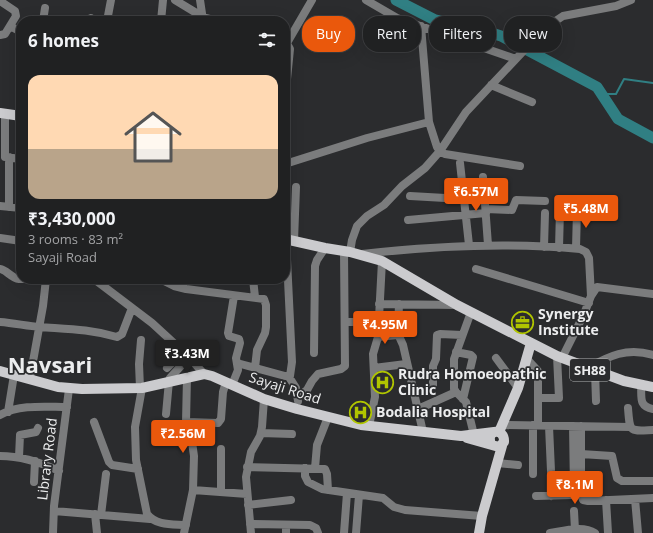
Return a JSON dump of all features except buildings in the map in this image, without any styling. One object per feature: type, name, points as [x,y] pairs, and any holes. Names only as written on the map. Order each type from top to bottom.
[{"type":"main road","points":[[2,113],[16,115]]},
{"type":"main road","points":[[290,239],[361,254],[382,261],[456,305],[531,343],[518,388],[498,430],[490,435],[489,440],[495,445],[497,463],[482,516],[479,533]]},
{"type":"main road","name":"SH88","points":[[531,343],[559,357],[624,382],[653,387]]},
{"type":"main road","name":"Sayaji Road","points":[[0,371],[69,389],[141,388],[170,380],[204,374],[264,399],[361,425],[461,436],[498,430]]},
{"type":"main road","points":[[461,436],[495,445]]},
{"type":"main road","points":[[491,483],[495,445]]},
{"type":"street","points":[[109,16],[111,0]]},
{"type":"street","points":[[161,16],[163,0]]},
{"type":"street","points":[[175,0],[199,16]]},
{"type":"street","points":[[200,0],[203,16]]},
{"type":"street","points":[[290,36],[312,0]]},
{"type":"street","points":[[366,0],[394,16]]},
{"type":"street","points":[[298,397],[307,390],[318,374],[344,368],[347,251],[357,226],[367,216],[384,205],[402,186],[425,168],[440,151],[466,112],[530,44],[554,22],[563,16],[616,6],[631,0]]},
{"type":"street","points":[[0,1],[15,11],[16,16],[5,34],[0,35]]},
{"type":"street","points":[[44,16],[45,8]]},
{"type":"street","points":[[10,26],[16,29]]},
{"type":"street","points":[[518,57],[421,26],[429,122],[440,151],[445,154],[520,166]]},
{"type":"street","points":[[491,85],[532,102]]},
{"type":"street","points":[[2,113],[4,157],[9,207]]},
{"type":"street","points":[[290,162],[339,146],[429,122]]},
{"type":"street","points":[[4,157],[16,158]]},
{"type":"street","points":[[460,162],[469,245]]},
{"type":"street","points":[[483,177],[488,245]]},
{"type":"street","points":[[290,226],[296,187]]},
{"type":"street","points":[[410,196],[463,199]]},
{"type":"street","points":[[408,220],[465,215],[486,211],[512,210],[516,200],[545,201]]},
{"type":"street","points":[[0,206],[16,208]]},
{"type":"street","points":[[559,248],[560,210]]},
{"type":"street","points":[[576,210],[576,248]]},
{"type":"street","points":[[544,247],[545,213]]},
{"type":"street","points":[[0,238],[16,240]]},
{"type":"street","points":[[361,254],[469,245],[576,248],[583,250],[589,258],[590,299]]},
{"type":"street","points":[[314,353],[315,266],[317,260],[326,248]]},
{"type":"street","points":[[369,426],[375,397],[373,354],[378,337],[382,261]]},
{"type":"street","points":[[0,269],[5,270],[16,279]]},
{"type":"street","points":[[476,269],[590,299]]},
{"type":"street","points":[[30,378],[45,284]]},
{"type":"street","points":[[101,284],[152,323],[204,374]]},
{"type":"street","points":[[170,284],[186,289],[234,296],[262,298],[265,301],[266,326],[265,333],[257,350],[255,368]]},
{"type":"street","points":[[254,284],[256,298]]},
{"type":"street","points":[[288,284],[292,362],[291,372],[288,377]]},
{"type":"street","points":[[538,398],[559,398],[559,357],[597,287],[653,294]]},
{"type":"street","points":[[186,422],[218,423],[221,419],[223,392],[238,370],[236,356],[240,340],[229,336],[228,333],[234,296]]},
{"type":"street","points":[[379,304],[456,305]]},
{"type":"street","points":[[399,304],[398,334],[403,345],[406,364],[424,432]]},
{"type":"street","points":[[0,322],[39,327],[83,330],[120,336],[132,308]]},
{"type":"street","points":[[471,312],[454,359],[454,389],[468,407],[474,434]]},
{"type":"street","points":[[345,322],[378,322]]},
{"type":"street","points":[[378,337],[395,336],[398,334]]},
{"type":"street","points":[[433,386],[433,366],[436,359],[437,335],[462,335]]},
{"type":"street","points":[[141,340],[138,364],[141,388],[136,427],[136,460],[147,514],[150,519]]},
{"type":"street","points":[[456,352],[471,355],[473,357],[463,399]]},
{"type":"street","points":[[596,401],[591,370],[608,356],[637,352],[653,356]]},
{"type":"street","points":[[166,414],[170,380],[165,365],[186,355]]},
{"type":"street","points":[[170,380],[186,355]]},
{"type":"street","points":[[496,358],[518,388]]},
{"type":"street","points":[[526,358],[538,371],[538,398],[535,425],[533,474]]},
{"type":"street","points":[[237,363],[288,377],[296,388],[298,397],[297,409]]},
{"type":"street","points":[[374,368],[406,364]]},
{"type":"street","points":[[14,375],[3,413],[32,407],[67,408]]},
{"type":"street","points":[[54,511],[150,519],[185,529],[193,490],[193,447],[186,422],[187,377]]},
{"type":"street","points":[[641,385],[642,404],[653,410]]},
{"type":"street","name":"Library Road","points":[[53,533],[54,511],[69,389]]},
{"type":"street","points":[[418,409],[456,392]]},
{"type":"street","points":[[251,533],[246,477],[251,452],[260,433],[264,399]]},
{"type":"street","points":[[628,408],[630,427]]},
{"type":"street","points":[[315,468],[317,445],[328,417]]},
{"type":"street","points":[[94,422],[109,462],[112,465],[138,469]]},
{"type":"street","points":[[498,430],[535,425],[630,427],[632,430],[636,431],[653,430]]},
{"type":"street","points":[[549,426],[550,471],[553,493],[551,496]]},
{"type":"street","points":[[577,426],[581,454],[583,500],[653,498]]},
{"type":"street","points":[[536,496],[573,495],[577,426]]},
{"type":"street","points":[[19,457],[20,435],[36,432],[38,428]]},
{"type":"street","points":[[260,433],[292,434]]},
{"type":"street","points":[[221,449],[221,492]]},
{"type":"street","points":[[581,454],[612,456],[619,480],[653,481]]},
{"type":"street","points":[[0,456],[19,457],[35,461],[59,471]]},
{"type":"street","points":[[34,482],[35,461]]},
{"type":"street","points":[[497,463],[518,465]]},
{"type":"street","points":[[247,467],[325,469],[327,471],[328,490]]},
{"type":"street","points":[[305,468],[305,476],[308,482],[322,490],[383,498],[394,507],[405,510],[482,516]]},
{"type":"street","points":[[97,533],[98,515],[106,474]]},
{"type":"street","points":[[193,490],[247,494]]},
{"type":"street","points":[[344,533],[347,493]]},
{"type":"street","points":[[356,533],[359,494]]},
{"type":"street","points":[[635,499],[638,533]]},
{"type":"street","points":[[248,505],[291,500]]},
{"type":"street","points":[[606,500],[608,533]]},
{"type":"street","points":[[574,511],[575,530]]},
{"type":"street","points":[[250,524],[286,529],[313,526],[316,528],[318,533]]},
{"type":"street","points":[[550,533],[583,529],[590,530],[595,533]]},
{"type":"waterway","points":[[396,0],[435,20],[479,29],[501,36],[597,87],[618,119],[653,138]]},
{"type":"waterway","points":[[603,94],[616,94],[624,79],[653,83]]},
{"type":"place","name":"Synergy Institute","points":[[522,322]]},
{"type":"place","name":"Rudra Homoeopathic Clinic","points":[[382,382]]},
{"type":"place","name":"Bodalia Hospital","points":[[360,412]]},
{"type":"district","name":"Navsari","points":[[50,365]]}]
